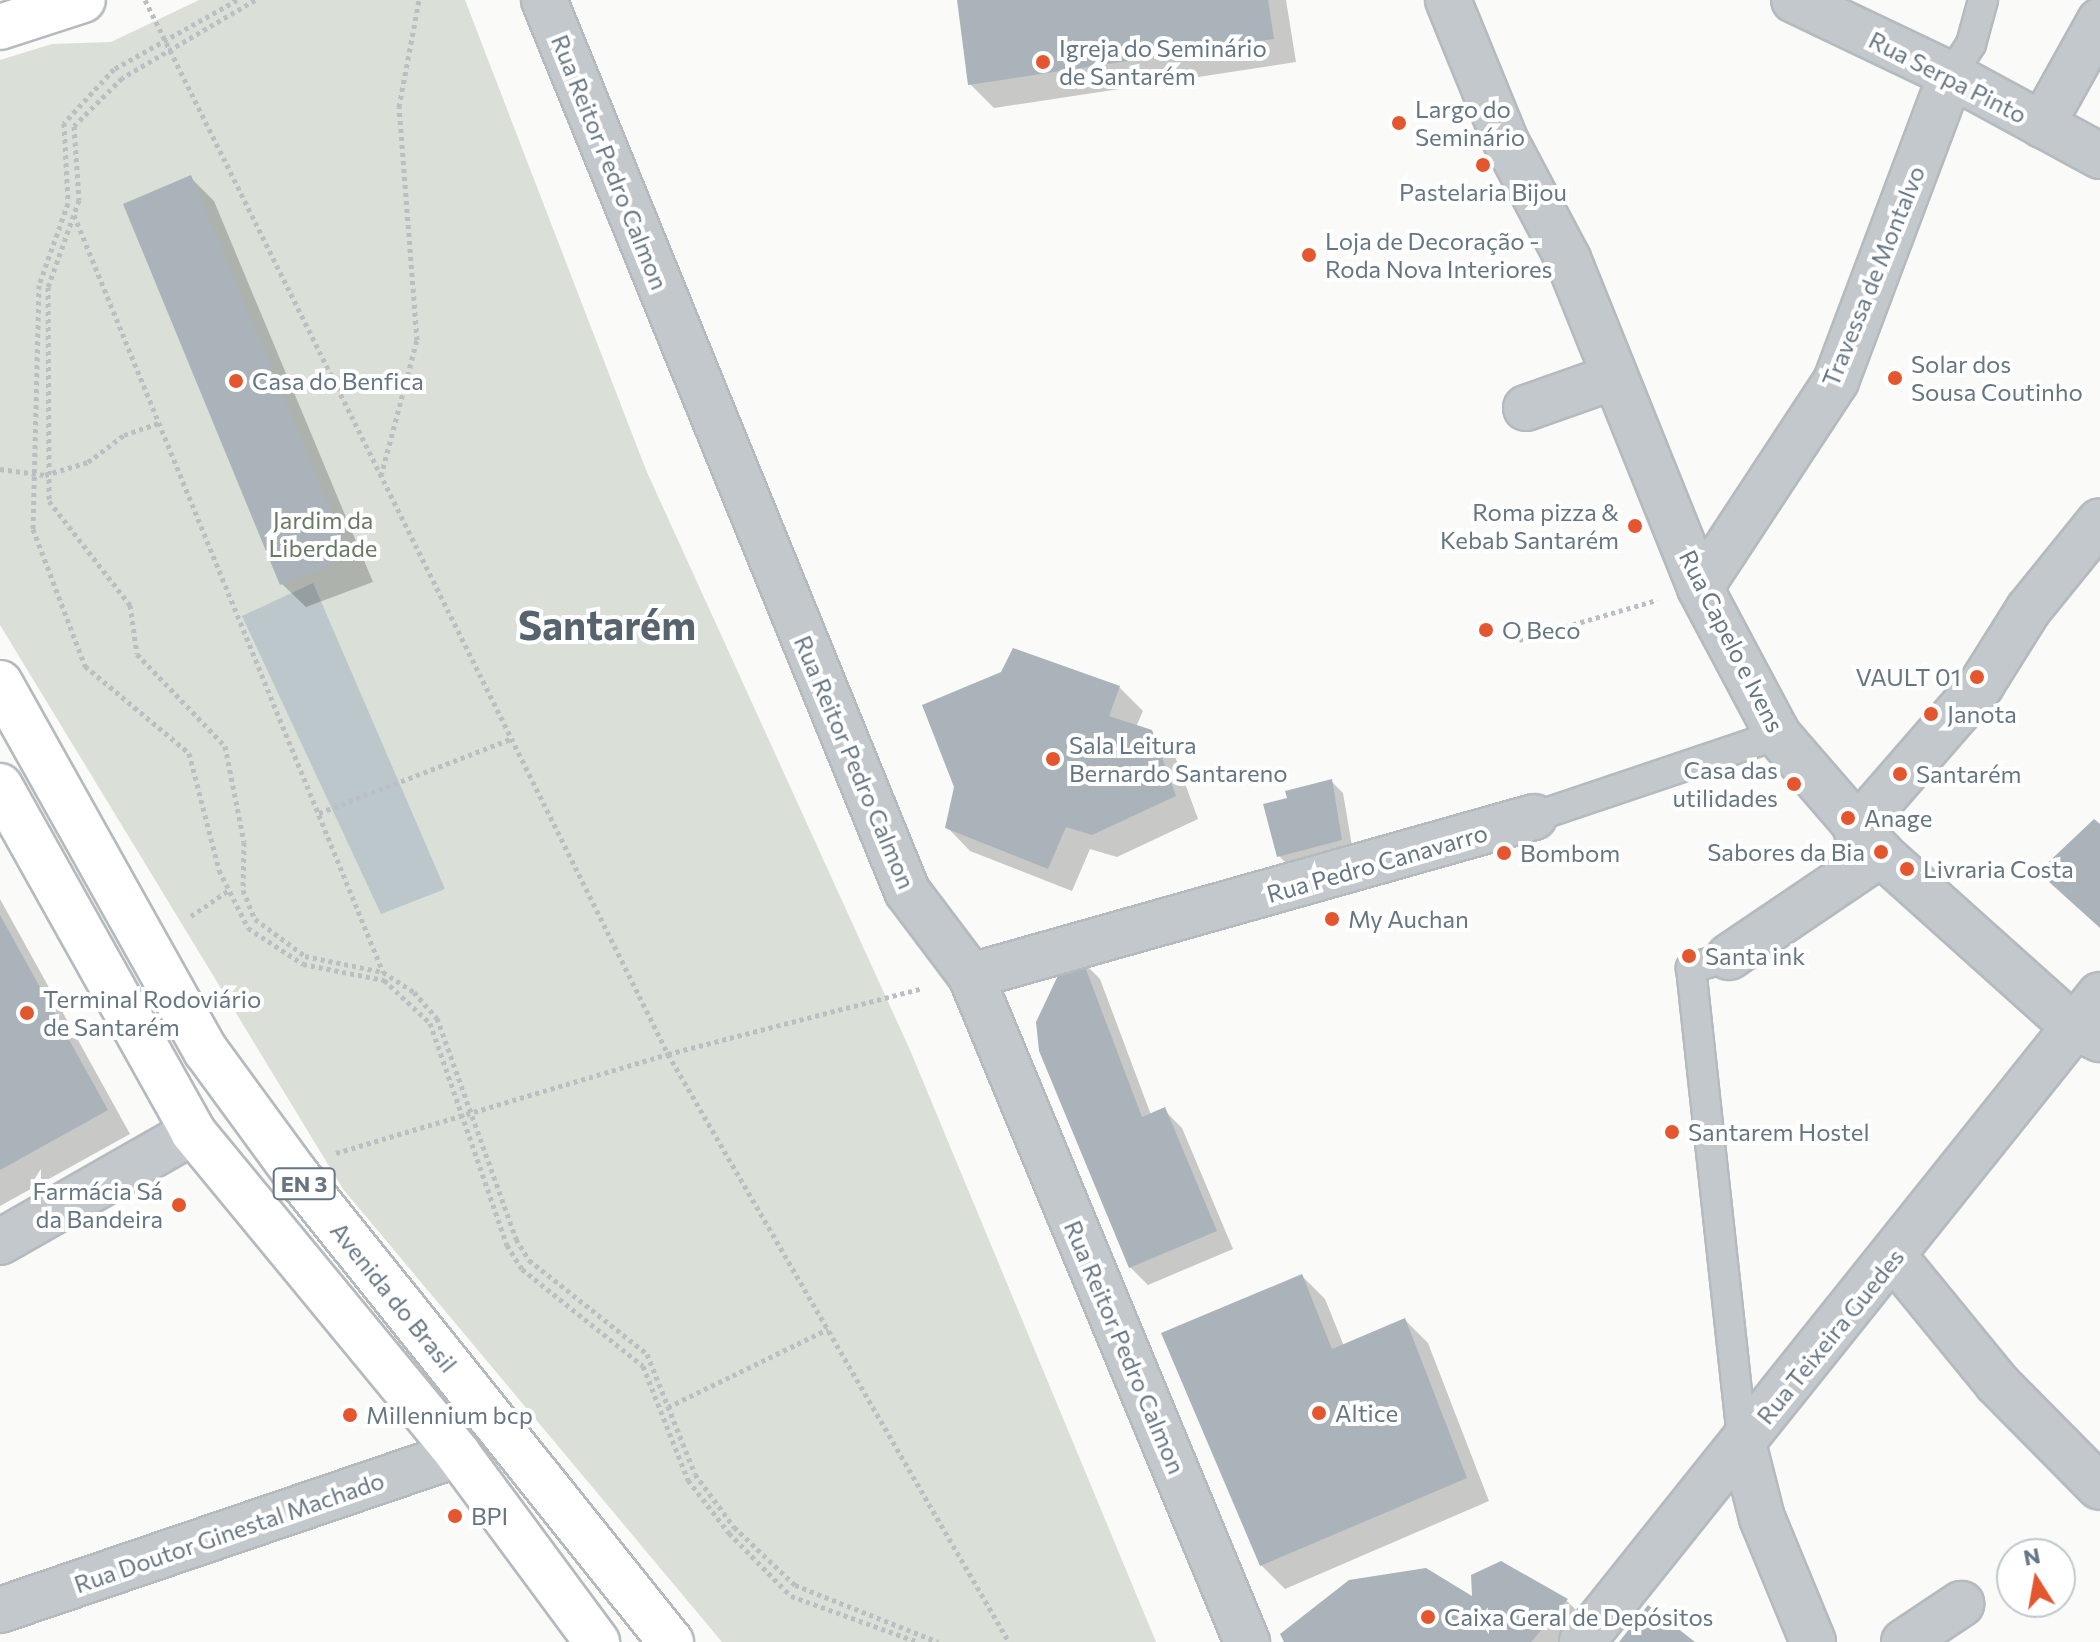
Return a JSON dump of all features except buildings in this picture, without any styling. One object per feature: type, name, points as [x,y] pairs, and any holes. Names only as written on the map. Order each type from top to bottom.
[{"type":"main road","points":[[0,27],[83,0]]},
{"type":"main road","name":"Avenida do Brasil","points":[[0,683],[206,1051],[296,1174],[671,1642]]},
{"type":"main road","name":"Avenida do Brasil","points":[[0,786],[193,1132],[458,1454],[597,1642]]},
{"type":"street","name":"Rua Reitor Pedro Calmon","points":[[544,0],[907,891],[971,976],[1247,1642]]},
{"type":"street","name":"Rua Capelo e Ivens","points":[[1448,0],[1505,140],[1568,259],[1700,588],[1778,735],[1868,841],[2091,1020]]},
{"type":"street","name":"Rua Serpa Pinto","points":[[1794,0],[1951,75],[2100,156]]},
{"type":"street","points":[[2042,125],[2100,21]]},
{"type":"street","name":"Travessa de Montalvo","points":[[1700,588],[1836,381],[1951,75]]},
{"type":"street","points":[[1526,408],[1614,377]]},
{"type":"street","points":[[1729,957],[1868,841],[1981,685],[2028,610],[2100,521]]},
{"type":"street","name":"Rua Pedro Canavarro","points":[[971,976],[1534,817]]},
{"type":"street","name":"Rua Teixeira Guedes","points":[[1582,1642],[2091,1020]]},
{"type":"street","points":[[0,1242],[193,1132]]},
{"type":"street","points":[[1894,1257],[1997,1383],[2100,1487]]},
{"type":"street","points":[[1743,1443],[1762,1518],[1813,1642]]},
{"type":"street","name":"Rua Doutor Ginestal Machado","points":[[0,1610],[458,1454]]},
{"type":"street","points":[[1904,1642],[1961,1604]]},
{"type":"lane","points":[[1951,75],[1971,44],[1983,0]]},
{"type":"lane","name":"Rua Pedro Canavarro","points":[[1534,817],[1778,735]]},
{"type":"lane","points":[[1729,957],[1691,968],[1743,1443]]},
{"type":"path","points":[[145,0],[668,1054],[1009,1642]]},
{"type":"path","points":[[237,0],[114,69],[64,123],[68,203],[39,285],[33,529],[85,666],[189,753],[219,870],[248,928],[303,964],[384,980],[410,999],[430,1023],[516,1239],[529,1260],[647,1354],[695,1474],[734,1527],[795,1585],[938,1642]]},
{"type":"path","points":[[255,0],[122,78],[74,126],[79,200],[48,287],[45,475],[49,501],[130,605],[137,654],[225,746],[244,842],[243,890],[255,919],[305,956],[383,972],[414,992],[437,1018],[507,1245],[522,1269],[643,1366],[688,1480],[729,1533],[791,1596],[918,1642]]},
{"type":"path","points":[[381,476],[417,340],[399,107],[419,0]]},
{"type":"path","points":[[74,214],[383,972]]},
{"type":"path","points":[[0,469],[45,475],[88,462],[124,435],[159,423]]},
{"type":"path","points":[[1519,640],[1700,588]]},
{"type":"path","points":[[319,813],[511,739]]},
{"type":"path","points":[[191,916],[229,890]]},
{"type":"path","points":[[296,1174],[331,1155],[668,1054],[971,976]]},
{"type":"path","points":[[668,1407],[828,1329]]},
{"type":"green space","name":"Jardim da Liberdade","points":[[199,0],[465,0],[646,470],[910,1050],[1156,1642],[722,1642],[343,1189],[0,625],[0,60],[52,44],[111,42]]},
{"type":"shaded area","points":[[313,583],[445,889],[381,914],[242,616]]},
{"type":"place","name":"Igreja do Seminário de Santarém","points":[[1043,62]]},
{"type":"place","name":"Largo do Seminário","points":[[1399,123]]},
{"type":"place","name":"Pastelaria Bijou","points":[[1483,165]]},
{"type":"place","name":"Loja de Decoração - Roda Nova Interiores","points":[[1309,255]]},
{"type":"place","name":"Solar dos Sousa Coutinho","points":[[1895,378]]},
{"type":"place","name":"Casa do Benfica","points":[[236,381]]},
{"type":"place","name":"Roma pizza & Kebab Santarém","points":[[1635,526]]},
{"type":"place","name":"O Beco","points":[[1486,630]]},
{"type":"place","name":"VAULT 01","points":[[1977,677]]},
{"type":"place","name":"Janota","points":[[1931,714]]},
{"type":"place","name":"Sala Leitura Bernardo Santareno","points":[[1053,759]]},
{"type":"place","name":"Santarém","points":[[1900,774]]},
{"type":"place","name":"Casa das utilidades","points":[[1794,784]]},
{"type":"place","name":"Anage","points":[[1848,818]]},
{"type":"place","name":"Sabores da Bia","points":[[1881,852]]},
{"type":"place","name":"Bombom","points":[[1504,853]]},
{"type":"place","name":"Livraria Costa","points":[[1907,869]]},
{"type":"place","name":"My Auchan","points":[[1332,919]]},
{"type":"place","name":"Santa ink","points":[[1689,956]]},
{"type":"place","name":"Terminal Rodoviário de Santarém","points":[[27,1013]]},
{"type":"place","name":"Santarem Hostel","points":[[1672,1132]]},
{"type":"place","name":"Farmácia Sá da Bandeira","points":[[179,1205]]},
{"type":"place","name":"Altice","points":[[1319,1413]]},
{"type":"place","name":"Millennium bcp","points":[[350,1415]]},
{"type":"place","name":"BPI","points":[[455,1516]]},
{"type":"place","name":"Caixa Geral de Depósitos","points":[[1428,1617]]},
{"type":"district","name":"Santarém","points":[[607,624]]}]
